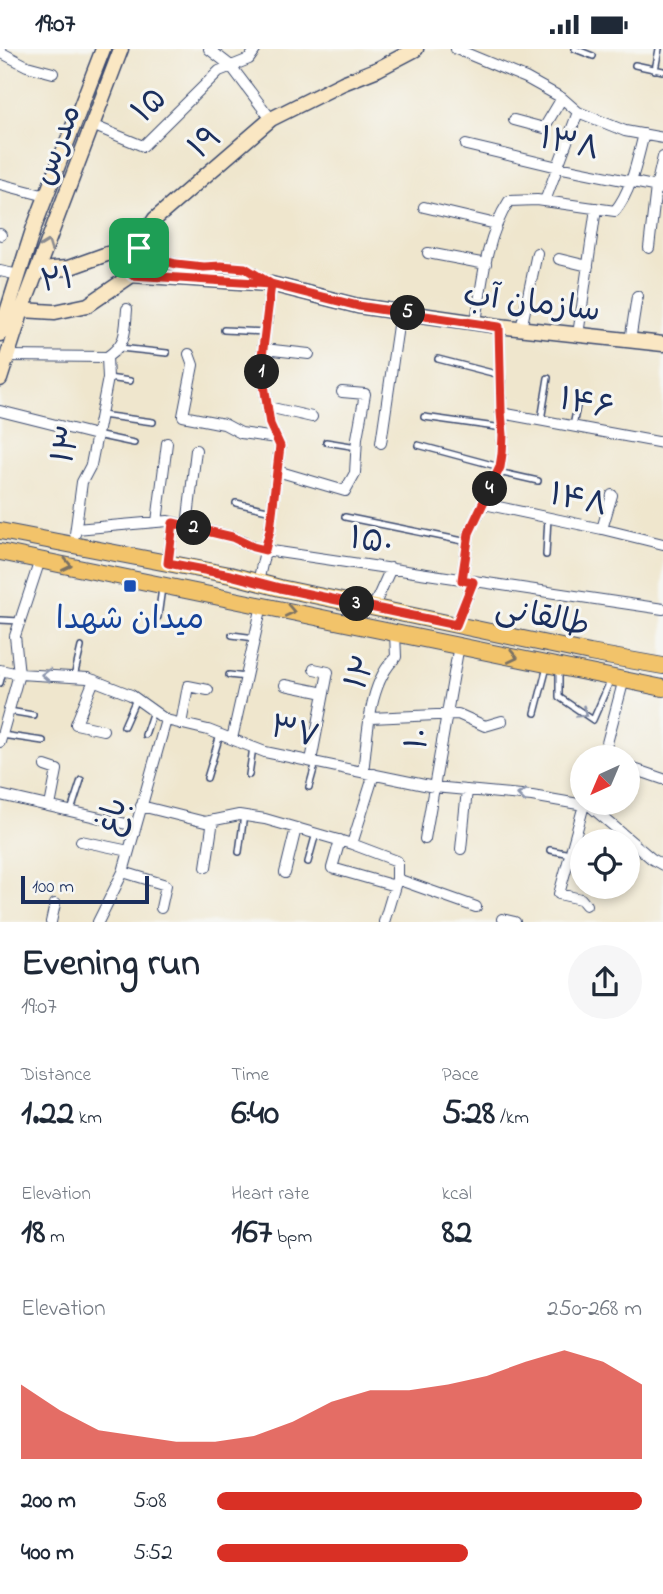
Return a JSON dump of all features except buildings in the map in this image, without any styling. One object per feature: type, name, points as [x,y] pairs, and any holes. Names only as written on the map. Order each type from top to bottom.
[{"type":"main road","name":"طالقانی","points":[[0,531],[230,575],[373,608],[663,666]]},
{"type":"main road","name":"طالقانی","points":[[0,552],[662,686]]},
{"type":"street","name":"مدرس","points":[[0,334],[33,230],[103,49]]},
{"type":"street","points":[[209,49],[231,66],[271,119]]},
{"type":"street","points":[[231,66],[249,59],[256,49]]},
{"type":"street","name":"۱۹","points":[[132,275],[141,242],[155,219],[271,119],[416,49]]},
{"type":"street","points":[[456,49],[526,78],[562,98],[578,112],[625,131],[663,138]]},
{"type":"street","name":"مدرس","points":[[0,379],[22,310],[92,125],[117,50]]},
{"type":"street","points":[[0,52],[27,66],[53,73]]},
{"type":"street","name":"۱۵","points":[[92,125],[143,146],[219,71],[231,66]]},
{"type":"street","points":[[514,120],[544,128],[562,98]]},
{"type":"street","points":[[545,201],[578,112]]},
{"type":"street","points":[[476,323],[496,224],[509,201],[537,200],[615,211],[623,201],[631,182],[644,134]]},
{"type":"street","name":"۱۳۸","points":[[466,145],[659,188]]},
{"type":"street","points":[[649,247],[663,157]]},
{"type":"street","points":[[0,184],[46,196]]},
{"type":"street","points":[[424,207],[496,224]]},
{"type":"street","points":[[579,335],[596,208]]},
{"type":"street","points":[[37,270],[68,268],[107,254],[139,248]]},
{"type":"street","name":"سازمان آب","points":[[139,248],[157,259],[176,264],[245,268],[271,284]]},
{"type":"street","points":[[428,253],[486,264]]},
{"type":"street","points":[[521,329],[537,253]]},
{"type":"street","points":[[559,259],[588,266]]},
{"type":"street","points":[[0,271],[19,275]]},
{"type":"street","name":"سازمان آب","points":[[132,275],[271,284],[358,306],[499,327],[663,344]]},
{"type":"street","name":"۲۱","points":[[22,310],[55,311],[88,305],[132,275]]},
{"type":"street","points":[[258,582],[272,511],[280,446],[270,424],[261,365],[271,284]]},
{"type":"street","points":[[630,341],[637,296]]},
{"type":"street","points":[[7,356],[107,357],[120,348],[125,337],[127,309]]},
{"type":"street","points":[[380,443],[400,312]]},
{"type":"street","points":[[456,625],[468,581],[469,533],[499,470],[502,454],[499,327]]},
{"type":"street","points":[[264,349],[309,354]]},
{"type":"street","points":[[189,354],[193,365],[183,416],[224,424],[241,433],[276,438]]},
{"type":"street","name":"۱۳","points":[[72,546],[82,482],[91,465],[108,378],[107,357]]},
{"type":"street","points":[[277,471],[345,491],[355,473],[365,394],[342,391]]},
{"type":"street","points":[[268,407],[312,417]]},
{"type":"street","points":[[0,411],[96,435]]},
{"type":"street","name":"۱۴۶","points":[[501,412],[663,443]]},
{"type":"street","points":[[157,522],[167,443]]},
{"type":"street","points":[[187,526],[196,450]]},
{"type":"street","points":[[602,529],[612,495]]},
{"type":"street","name":"۱۴۸","points":[[484,504],[663,544]]},
{"type":"street","name":"۱۵۰","points":[[76,529],[168,521],[232,537],[265,550],[663,609]]},
{"type":"street","points":[[168,563],[173,523]]},
{"type":"street","points":[[1,738],[19,674],[15,636],[40,560]]},
{"type":"street","points":[[373,608],[391,568]]},
{"type":"street","points":[[232,739],[262,605]]},
{"type":"street","name":"۱۲","points":[[352,843],[368,773],[374,692],[386,667],[396,657],[395,632]]},
{"type":"street","name":"۱۰","points":[[425,839],[458,645]]},
{"type":"street","points":[[313,762],[328,673],[314,669]]},
{"type":"street","name":"۳۷","points":[[2,671],[88,678],[131,695],[166,720],[265,751],[434,786],[570,802]]},
{"type":"street","points":[[605,745],[618,678]]},
{"type":"street","points":[[94,680],[76,723],[103,730]]},
{"type":"street","points":[[285,685],[324,693]]},
{"type":"street","points":[[181,724],[188,686],[208,690]]},
{"type":"street","points":[[371,718],[457,714],[485,726],[502,722]]},
{"type":"street","name":"باغ","points":[[100,922],[123,872],[166,720]]},
{"type":"street","points":[[44,766],[57,770],[50,806]]},
{"type":"street","points":[[640,771],[663,779]]},
{"type":"street","points":[[461,849],[467,790]]},
{"type":"street","points":[[0,795],[135,826]]},
{"type":"street","points":[[141,806],[205,822],[239,815],[265,819],[352,843],[397,861],[396,883],[384,922]]},
{"type":"street","points":[[600,815],[652,859],[663,865]]},
{"type":"street","points":[[205,867],[212,820]]},
{"type":"street","points":[[285,873],[296,828]]},
{"type":"street","points":[[340,840],[332,868],[396,883],[476,907]]},
{"type":"street","points":[[80,841],[129,851]]},
{"type":"street","points":[[570,854],[559,894],[570,896]]},
{"type":"street","points":[[123,872],[166,885],[162,908]]},
{"type":"street","points":[[582,899],[586,905]]},
{"type":"street","points":[[51,922],[55,904]]},
{"type":"street","points":[[502,919],[515,922]]},
{"type":"lane","points":[[575,49],[593,56]]},
{"type":"lane","points":[[655,69],[659,49]]},
{"type":"lane","points":[[635,65],[663,71]]},
{"type":"lane","points":[[224,330],[266,332]]},
{"type":"lane","points":[[120,348],[167,353]]},
{"type":"lane","points":[[438,359],[500,376]]},
{"type":"lane","points":[[108,378],[131,381]]},
{"type":"lane","points":[[541,420],[548,378]]},
{"type":"lane","points":[[573,426],[579,396]]},
{"type":"lane","points":[[100,415],[153,422]]},
{"type":"lane","points":[[424,417],[503,428]]},
{"type":"lane","points":[[96,435],[134,443]]},
{"type":"lane","points":[[326,442],[357,447]]},
{"type":"lane","points":[[418,445],[538,481]]},
{"type":"lane","points":[[236,503],[272,511]]},
{"type":"lane","points":[[345,517],[468,542]]},
{"type":"lane","points":[[546,555],[548,517]]},
{"type":"lane","points":[[158,617],[162,585]]},
{"type":"lane","points":[[0,620],[20,621]]},
{"type":"lane","points":[[232,635],[255,638]]},
{"type":"lane","points":[[74,677],[81,647]]},
{"type":"lane","points":[[554,665],[559,697],[593,720],[618,678]]},
{"type":"lane","points":[[535,713],[554,665]]},
{"type":"lane","points":[[0,683],[2,671]]},
{"type":"lane","points":[[229,675],[246,677]]},
{"type":"lane","points":[[124,726],[136,699]]},
{"type":"lane","points":[[9,711],[33,715]]},
{"type":"lane","points":[[145,735],[153,711]]},
{"type":"lane","points":[[207,778],[220,735]]},
{"type":"lane","points":[[1,738],[43,741]]},
{"type":"lane","points":[[249,775],[253,747]]},
{"type":"lane","points":[[309,787],[313,762]]},
{"type":"lane","points":[[71,811],[81,780]]},
{"type":"lane","points":[[239,852],[244,815]]},
{"type":"lane","points":[[308,862],[316,834]]},
{"type":"lane","points":[[550,850],[570,854]]},
{"type":"place","name":"میدان شهدا","points":[[130,586]]},
{"type":"route","points":[[139,248],[132,275],[271,284],[261,365],[270,424],[280,446],[265,550],[232,537],[173,523],[168,563],[456,625],[473,582],[462,580],[469,533],[500,467],[502,454],[499,327],[358,306],[271,284],[245,268],[176,264],[157,259],[139,248]]}]
